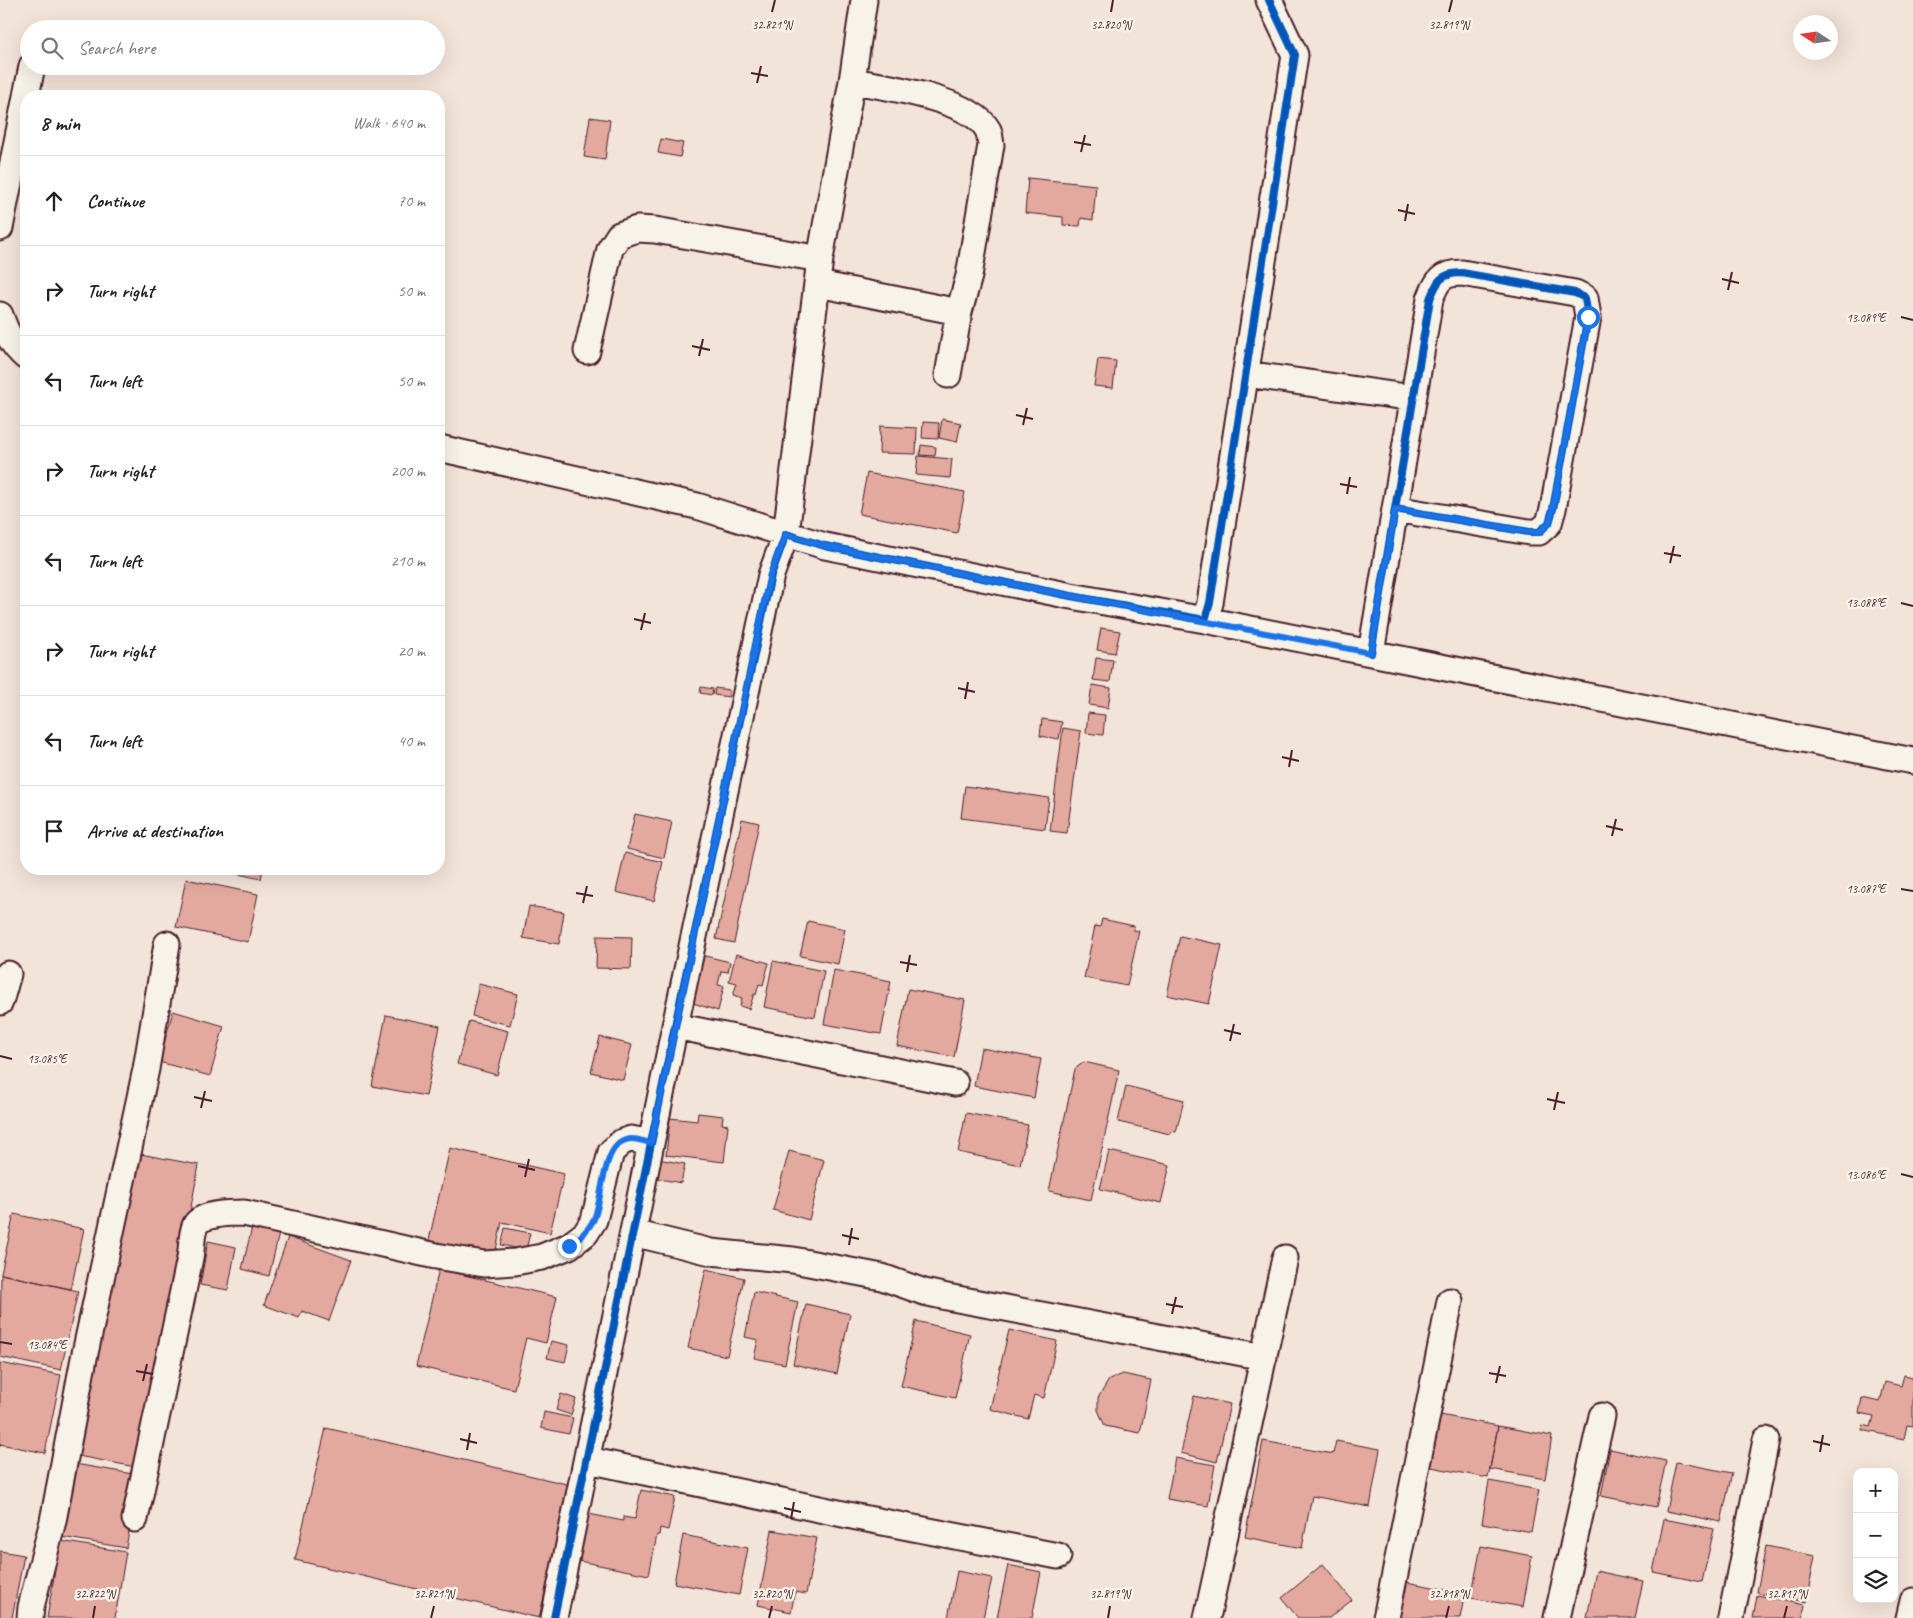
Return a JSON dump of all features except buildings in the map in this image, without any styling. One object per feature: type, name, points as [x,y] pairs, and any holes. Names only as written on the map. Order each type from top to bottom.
[{"type":"street","points":[[554,1618],[588,1460],[675,1026],[770,575],[786,534],[820,259],[852,81],[864,0]]},
{"type":"street","points":[[1205,620],[1210,604],[1295,55],[1270,0]]},
{"type":"street","points":[[27,90],[30,75]]},
{"type":"street","points":[[852,81],[911,91],[935,98],[975,117],[987,129],[991,145],[969,276],[959,312],[948,375]]},
{"type":"street","points":[[0,228],[20,127]]},
{"type":"street","points":[[587,351],[610,249],[620,235],[636,229],[655,230],[820,259]]},
{"type":"street","points":[[1371,653],[1413,398],[1430,299],[1436,284],[1442,277],[1451,273],[1462,273],[1575,293],[1585,298],[1588,317],[1549,523],[1539,532],[1529,532],[1395,509]]},
{"type":"street","points":[[818,284],[959,312]]},
{"type":"street","points":[[0,315],[5,330],[15,347],[20,352]]},
{"type":"street","points":[[1246,374],[1413,398]]},
{"type":"street","points":[[445,449],[697,506],[825,546],[1913,761]]},
{"type":"street","points":[[30,1618],[31,1607],[53,1521],[84,1358],[146,1069],[167,944]]},
{"type":"street","points":[[0,1002],[8,974]]},
{"type":"street","points":[[675,1026],[955,1083]]},
{"type":"street","points":[[135,1519],[190,1258],[195,1226],[199,1220],[224,1213],[244,1213],[436,1256],[484,1264],[516,1262],[542,1257],[569,1246],[586,1233],[594,1220],[611,1152],[622,1142],[631,1139],[651,1143]]},
{"type":"street","points":[[633,1233],[710,1252],[793,1260],[882,1277],[924,1292],[947,1297],[1264,1357]]},
{"type":"street","points":[[1207,1618],[1285,1258]]},
{"type":"street","points":[[1386,1618],[1450,1301]]},
{"type":"street","points":[[1557,1618],[1602,1416]]},
{"type":"street","points":[[1731,1618],[1766,1440]]},
{"type":"street","points":[[588,1460],[828,1511],[1058,1556]]},
{"type":"street","points":[[1909,1618],[1913,1600]]},
{"type":"cycle path","points":[[554,1618],[675,1026],[771,575],[786,534],[825,546],[1071,596],[1205,620],[1210,603],[1295,55],[1269,0]]},
{"type":"cycle path","points":[[1371,653],[1430,299],[1435,287],[1444,276],[1462,273],[1575,293],[1585,298],[1588,317],[1549,523],[1539,532],[1529,532],[1395,509]]},
{"type":"route","points":[[569,1246],[586,1233],[594,1220],[611,1152],[622,1142],[631,1139],[651,1143],[770,575],[786,534],[825,546],[1071,596],[1371,653],[1395,509],[1529,532],[1539,532],[1549,523],[1588,317]]}]
